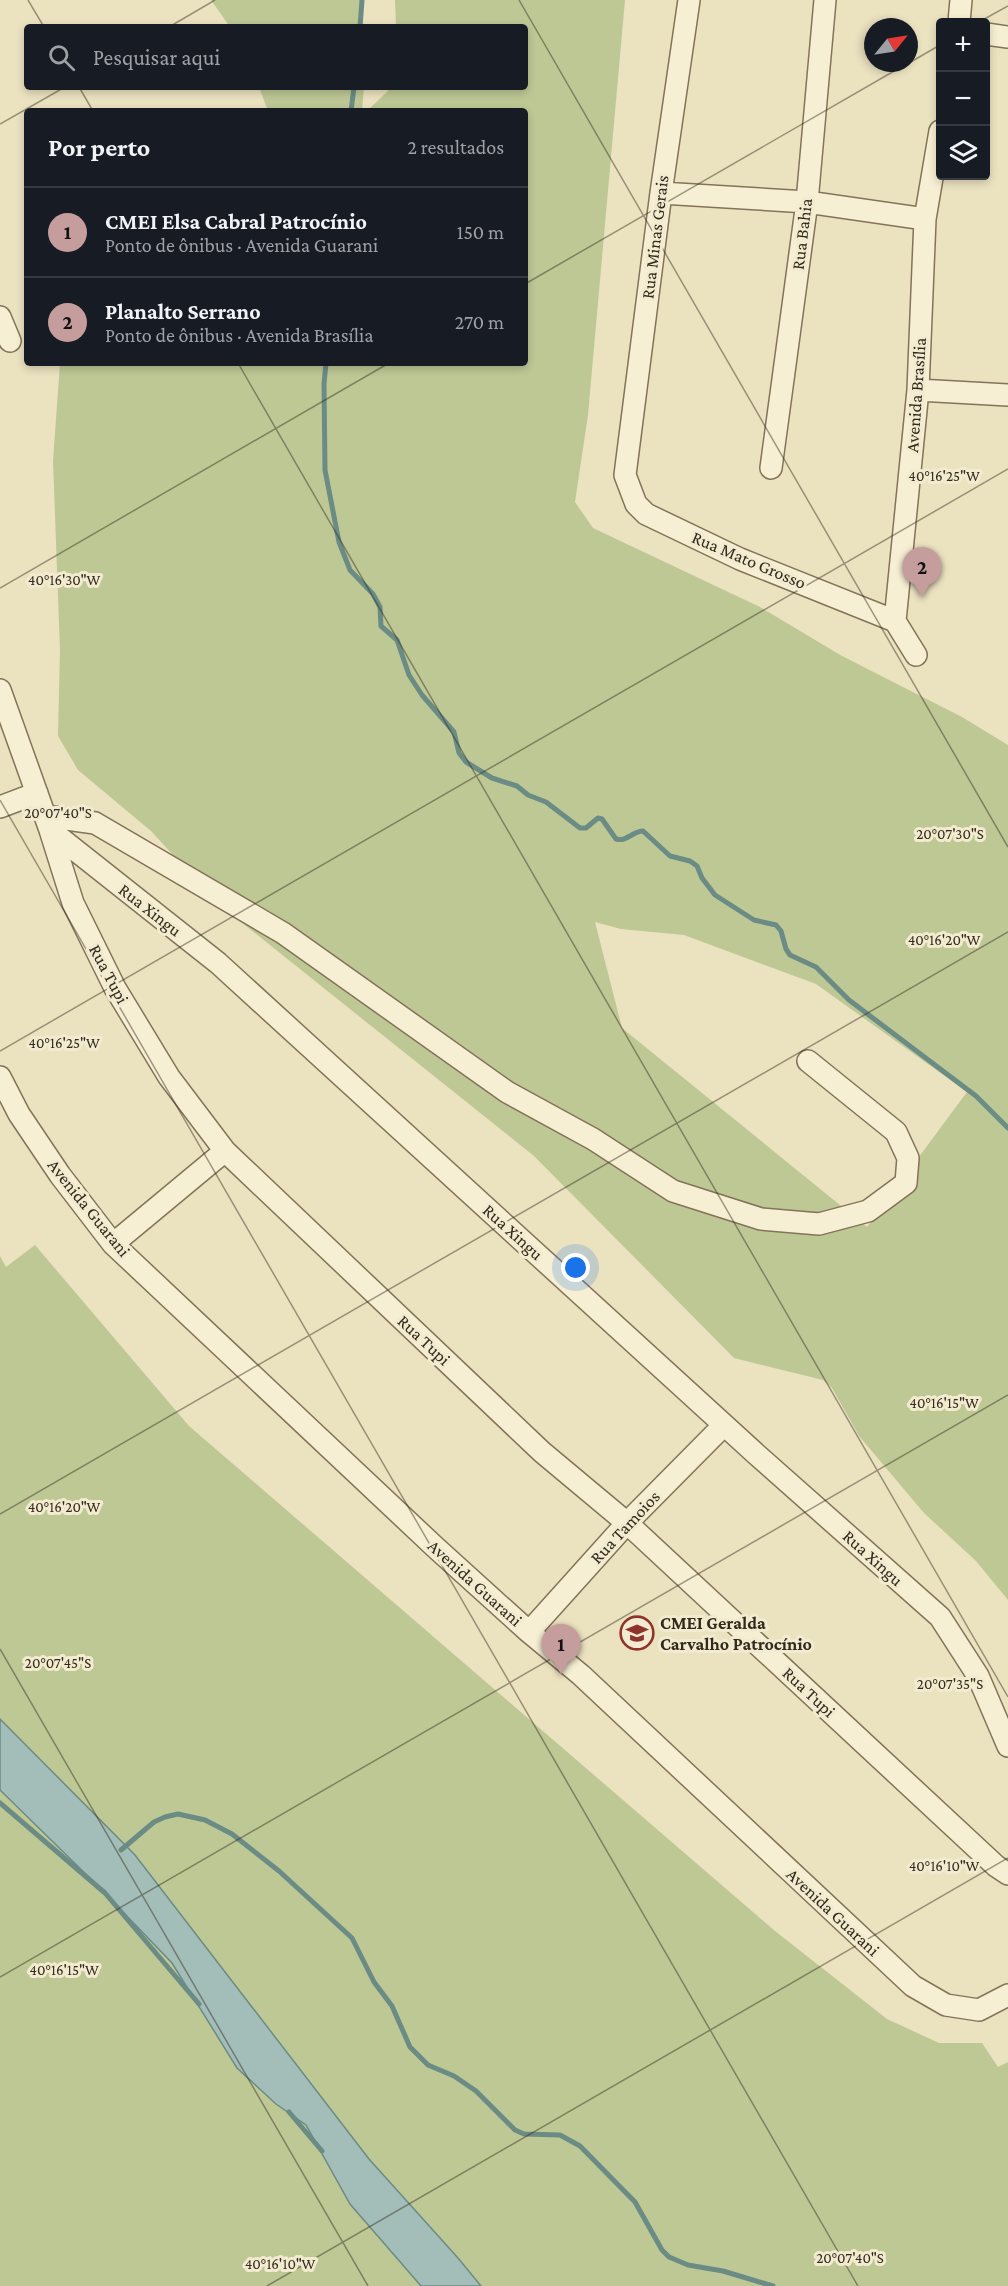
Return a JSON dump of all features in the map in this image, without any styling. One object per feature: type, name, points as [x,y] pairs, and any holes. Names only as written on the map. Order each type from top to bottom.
[{"type":"street","name":"Rua Minas Gerais","points":[[625,475],[661,193],[689,0]]},
{"type":"street","name":"Rua Bahia","points":[[771,468],[807,202],[825,0]]},
{"type":"street","points":[[959,18],[961,0]]},
{"type":"street","points":[[990,35],[1008,37]]},
{"type":"street","name":"Avenida Brasília","points":[[895,621],[918,390],[925,219],[936,154]]},
{"type":"street","points":[[661,193],[807,202],[925,219]]},
{"type":"street","points":[[0,317],[10,341]]},
{"type":"street","points":[[918,390],[1008,395]]},
{"type":"street","name":"Rua Mato Grosso","points":[[625,475],[636,504],[646,514],[740,559],[895,621]]},
{"type":"street","points":[[895,621],[916,655]]},
{"type":"street","name":"Rua Tupi","points":[[0,690],[48,823],[73,903],[115,988],[169,1077],[225,1151],[542,1452],[627,1523],[996,1866],[1008,1874]]},
{"type":"street","points":[[0,807],[37,793]]},
{"type":"street","points":[[48,823],[95,823],[283,933],[507,1092],[593,1139],[673,1191],[761,1219],[819,1224],[868,1211],[906,1183],[908,1158],[896,1132],[808,1061]]},
{"type":"street","name":"Rua Xingu","points":[[48,823],[218,963],[724,1425],[940,1617],[978,1676],[1008,1746]]},
{"type":"street","name":"Avenida Guarani","points":[[0,1077],[19,1114],[60,1175],[113,1244],[435,1547],[529,1632],[581,1675],[913,1986],[946,2005],[979,2010],[1008,1995]]},
{"type":"street","points":[[113,1244],[225,1151]]},
{"type":"street","name":"Rua Tamoios","points":[[529,1632],[627,1523],[724,1425]]},
{"type":"green space","points":[[211,0],[361,0],[363,24],[228,24]]},
{"type":"green space","points":[[395,0],[625,0],[588,415],[575,502],[593,528],[760,607],[842,656],[962,717],[1008,745],[1008,1600],[976,1561],[924,1513],[859,1436],[832,1388],[823,1380],[734,1358],[534,1156],[216,902],[151,831],[78,770],[58,736],[60,650],[53,461],[60,366],[528,366],[528,108],[370,108],[389,90],[528,90],[528,24],[396,24]],"holes":[[[595,922],[621,929],[684,935],[816,984],[967,1092],[867,1227],[622,1028]]]},
{"type":"green space","points":[[260,90],[364,90],[362,108],[267,108]]},
{"type":"green space","points":[[35,1245],[189,1426],[775,1931],[887,2019],[939,2043],[982,2043],[998,2067],[1008,2062],[1008,2286],[481,2286],[369,2159],[135,1855],[0,1719],[0,1256],[6,1267]]},
{"type":"green space","points":[[0,1790],[99,1886],[172,1963],[237,2068],[276,2104],[306,2125],[350,2204],[421,2286],[0,2286]]},
{"type":"water","points":[[0,1719],[135,1855],[369,2159],[481,2286],[421,2286],[350,2204],[306,2125],[276,2104],[237,2068],[172,1963],[98,1886],[0,1790]]},
{"type":"waterway","points":[[360,24],[362,0]]},
{"type":"waterway","points":[[351,108],[354,90]]},
{"type":"waterway","points":[[326,366],[325,470],[339,542],[350,570],[373,594],[380,607],[381,626],[397,640],[409,675],[422,695],[454,732],[459,753],[466,762],[492,778],[517,786],[528,795],[546,802],[580,828],[586,828],[598,818],[602,819],[616,839],[620,840],[643,831],[670,856],[690,861],[697,866],[702,878],[715,895],[754,920],[776,925],[781,931],[790,955],[816,967],[849,1000],[976,1096],[1008,1128]]},
{"type":"waterway","points":[[0,1803],[105,1893],[199,2004]]},
{"type":"waterway","points":[[121,1850],[154,1822],[178,1814],[205,1820],[232,1834],[279,1871],[352,1938],[374,1982],[392,2006],[410,2047],[428,2065],[454,2076],[476,2091],[515,2130],[524,2134],[560,2135],[580,2146],[635,2202],[662,2250],[669,2257],[688,2265],[723,2271],[773,2286]]},
{"type":"waterway","points":[[289,2112],[322,2151]]},
{"type":"place","name":"Planalto Serrano","points":[[922,597]]},
{"type":"place","name":"CMEI Geralda Carvalho Patrocínio","points":[[637,1633]]},
{"type":"place","name":"CMEI Elsa Cabral Patrocínio","points":[[561,1674]]}]
